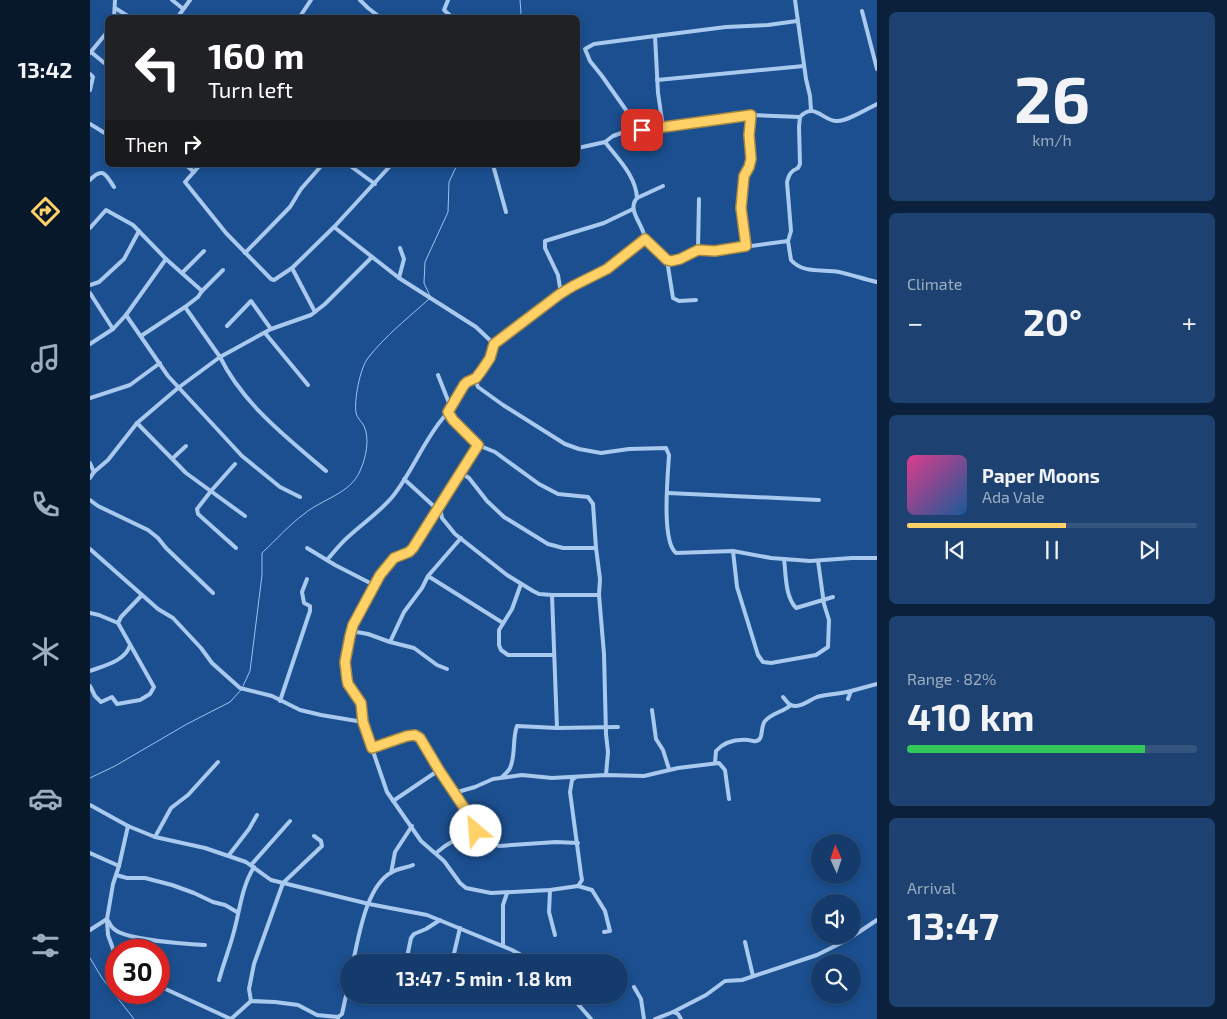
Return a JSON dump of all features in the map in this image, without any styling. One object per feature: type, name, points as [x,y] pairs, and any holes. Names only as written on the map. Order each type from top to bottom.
[{"type":"street","points":[[114,15],[115,0]]},
{"type":"street","points":[[172,0],[182,8]]},
{"type":"street","points":[[178,15],[190,0]]},
{"type":"street","points":[[301,15],[310,0]]},
{"type":"street","points":[[360,0],[377,15]]},
{"type":"street","points":[[448,0],[444,10],[450,15]]},
{"type":"street","points":[[795,0],[811,110]]},
{"type":"street","points":[[115,8],[126,15]]},
{"type":"street","points":[[862,11],[877,69]]},
{"type":"street","points":[[798,21],[726,27],[594,44],[585,49],[590,61],[642,130],[751,115],[800,117],[811,110]]},
{"type":"street","points":[[105,35],[90,53],[105,64]]},
{"type":"street","points":[[655,36],[657,80],[663,127]]},
{"type":"street","points":[[657,80],[804,66]]},
{"type":"street","points":[[90,74],[93,77],[90,90]]},
{"type":"street","points":[[811,110],[838,121],[877,104]]},
{"type":"street","points":[[746,246],[741,208],[744,176],[751,159],[749,135],[751,115]]},
{"type":"street","points":[[800,117],[800,164],[798,168],[792,170],[788,175],[787,182],[791,231],[788,241],[790,260],[798,266],[810,270],[840,273],[877,282]]},
{"type":"street","points":[[90,124],[105,133]]},
{"type":"street","points":[[580,148],[605,142],[613,136],[638,127]]},
{"type":"street","points":[[605,142],[629,173],[636,188],[637,198]]},
{"type":"street","points":[[188,167],[194,172]]},
{"type":"street","points":[[198,167],[186,182],[226,233],[271,279],[276,279],[292,268],[334,227],[389,167]]},
{"type":"street","points":[[245,253],[290,207],[301,189],[320,167]]},
{"type":"street","points":[[352,167],[375,184]]},
{"type":"street","points":[[494,167],[506,212]]},
{"type":"street","points":[[90,171],[95,174],[106,174],[114,187]]},
{"type":"street","points":[[90,180],[95,174]]},
{"type":"street","points":[[663,186],[637,198],[632,205],[645,234],[645,239],[667,260],[676,261],[698,250],[715,251],[788,241]]},
{"type":"street","points":[[698,250],[699,199]]},
{"type":"street","points":[[560,294],[558,275],[545,248],[545,241],[604,223],[633,209]]},
{"type":"street","points":[[90,228],[106,210],[133,225],[166,260],[202,291]]},
{"type":"street","points":[[334,227],[399,278],[476,327],[494,344]]},
{"type":"street","points":[[90,285],[99,282],[124,259],[138,231]]},
{"type":"street","points":[[327,560],[348,536],[376,514],[392,497],[426,442],[450,410],[464,385],[476,378],[488,362],[494,344],[560,294],[607,269],[645,239]]},
{"type":"street","points":[[399,278],[404,258],[400,248]]},
{"type":"street","points":[[182,273],[204,251]]},
{"type":"street","points":[[90,478],[108,460],[137,423],[178,388],[220,358],[271,329],[305,318],[315,312],[361,270],[372,257]]},
{"type":"street","points":[[90,344],[112,329],[126,315],[166,260]]},
{"type":"street","points":[[667,260],[673,298],[679,301],[696,300]]},
{"type":"street","points":[[292,268],[315,312]]},
{"type":"street","points":[[141,336],[198,297],[223,270]]},
{"type":"street","points":[[90,293],[112,329]]},
{"type":"street","points":[[227,326],[251,301],[271,329]]},
{"type":"street","points":[[185,307],[220,358],[229,376],[257,409],[326,471]]},
{"type":"street","points":[[126,315],[178,388],[242,456],[280,487],[300,497]]},
{"type":"street","points":[[265,333],[308,385]]},
{"type":"street","points":[[90,398],[130,385],[160,363]]},
{"type":"street","points":[[438,375],[453,420],[478,445],[495,452],[549,490],[566,496],[588,498],[593,504],[604,654],[608,752],[606,775]]},
{"type":"street","points":[[476,378],[476,385],[478,387],[565,444],[601,453],[629,449],[666,448],[669,455],[666,519],[672,550],[676,553],[733,551],[784,559],[818,561],[842,558],[877,558]]},
{"type":"street","points":[[137,423],[186,473],[245,516]]},
{"type":"street","points":[[478,445],[413,548],[391,560],[374,585],[351,631],[345,662],[348,684],[361,703],[363,722],[387,792],[421,840],[436,853],[460,883],[466,888],[491,893],[550,890],[578,886],[592,890],[601,903],[609,923],[610,931],[604,932]]},
{"type":"street","points":[[173,458],[186,446]]},
{"type":"street","points":[[90,463],[94,472]]},
{"type":"street","points":[[235,464],[197,510],[198,514],[236,548]]},
{"type":"street","points":[[461,472],[469,478],[487,501],[504,517],[548,544],[563,548],[596,548]]},
{"type":"street","points":[[404,479],[439,509],[442,518],[455,534],[521,584],[539,594],[552,596],[599,596]]},
{"type":"street","points":[[668,493],[819,500]]},
{"type":"street","points":[[90,500],[153,534],[213,592]]},
{"type":"street","points":[[434,516],[442,518]]},
{"type":"street","points":[[390,642],[404,612],[420,591],[428,576],[461,538]]},
{"type":"street","points":[[307,548],[374,585]]},
{"type":"street","points":[[90,549],[142,595],[173,618],[201,648],[212,663],[227,675],[236,686],[272,696],[300,710],[363,722]]},
{"type":"street","points":[[733,551],[737,587],[758,655],[763,662],[771,663],[816,655],[828,647],[830,620],[824,599],[818,561]]},
{"type":"street","points":[[784,559],[787,586],[792,604],[796,608],[834,597]]},
{"type":"street","points":[[428,576],[503,623]]},
{"type":"street","points":[[280,700],[310,611],[310,606],[304,603],[302,592],[307,579]]},
{"type":"street","points":[[521,584],[512,609],[503,623],[499,636],[499,646],[508,655],[553,655]]},
{"type":"street","points":[[118,624],[121,618],[142,595]]},
{"type":"street","points":[[552,596],[557,728]]},
{"type":"street","points":[[90,614],[99,614],[118,624],[154,687],[150,694],[140,700],[117,704],[112,697],[101,702],[90,687]]},
{"type":"street","points":[[351,631],[368,634],[414,648],[430,660],[447,669]]},
{"type":"street","points":[[90,671],[112,663],[126,653],[130,645]]},
{"type":"street","points":[[716,763],[716,751],[722,745],[738,740],[759,740],[762,736],[761,728],[763,723],[770,716],[791,705],[802,704],[819,696],[831,696],[877,684]]},
{"type":"street","points":[[848,699],[851,691]]},
{"type":"street","points":[[783,697],[791,705]]},
{"type":"street","points":[[652,710],[656,739],[663,750],[669,770]]},
{"type":"street","points":[[501,778],[510,768],[513,735],[517,726],[557,728],[618,727]]},
{"type":"street","points":[[372,748],[407,736],[415,735],[420,738],[471,818],[476,831],[488,841],[499,846],[556,842],[578,843]]},
{"type":"street","points":[[155,836],[171,808],[188,795],[218,762]]},
{"type":"street","points":[[454,793],[493,779],[522,775],[565,778],[606,775],[644,776],[669,770],[719,763],[725,770],[729,799]]},
{"type":"street","points":[[393,801],[439,770]]},
{"type":"street","points":[[576,777],[572,780],[570,792],[582,880],[578,886]]},
{"type":"street","points":[[565,778],[572,780]]},
{"type":"street","points":[[90,805],[128,826],[155,836],[229,855],[252,866],[267,877],[283,883],[427,916],[460,928],[518,954]]},
{"type":"street","points":[[229,855],[257,815]]},
{"type":"street","points":[[218,980],[234,933],[237,912],[252,866],[290,821]]},
{"type":"street","points":[[109,939],[107,919],[113,884],[128,826]]},
{"type":"street","points":[[391,872],[395,852],[412,826]]},
{"type":"street","points":[[436,853],[475,828]]},
{"type":"street","points":[[251,1000],[250,990],[254,964],[283,883],[322,846],[321,841],[314,836]]},
{"type":"street","points":[[90,853],[119,866]]},
{"type":"street","points":[[355,954],[369,904],[377,885],[391,872],[413,864]]},
{"type":"street","points":[[116,875],[127,878],[145,878],[172,885],[225,905],[237,912]]},
{"type":"street","points":[[550,890],[549,912],[555,935]]},
{"type":"street","points":[[502,892],[504,900],[503,946]]},
{"type":"street","points":[[504,900],[507,893]]},
{"type":"street","points":[[90,930],[107,919]]},
{"type":"street","points":[[107,919],[114,930],[134,937],[204,945]]},
{"type":"street","points":[[408,954],[411,938],[414,934],[440,920]]},
{"type":"street","points":[[654,1019],[673,1012],[706,995],[724,981],[742,980],[817,955],[846,940],[877,920]]},
{"type":"street","points":[[454,954],[460,928]]},
{"type":"street","points":[[495,943],[502,936]]},
{"type":"street","points":[[745,942],[753,976]]},
{"type":"street","points":[[634,987],[641,999],[644,1019]]},
{"type":"street","points":[[170,991],[231,1019],[251,1000],[298,1005],[317,1015],[338,1018],[342,1014],[344,1004]]},
{"type":"street","points":[[578,1004],[591,1019]]},
{"type":"street","points":[[673,1012],[678,1014],[680,1019]]},
{"type":"waterway","points":[[520,0],[520,15]]},
{"type":"waterway","points":[[430,296],[424,283],[425,262],[448,212],[449,182],[456,167]]},
{"type":"waterway","points":[[243,686],[250,671],[262,575],[262,553],[298,518],[343,491],[355,479],[364,460],[367,443],[366,431],[357,415],[356,407],[358,384],[362,369],[368,358],[382,342],[429,299]]},
{"type":"waterway","points":[[90,778],[230,702],[241,690]]},
{"type":"waterway","points":[[90,958],[102,978],[134,1019]]},
{"type":"route","points":[[476,831],[471,818],[420,738],[415,735],[407,736],[372,748],[363,722],[361,703],[348,684],[347,679],[345,662],[350,636],[353,625],[380,575],[391,560],[409,552],[413,548],[478,445],[451,418],[448,412],[464,385],[476,378],[488,362],[494,344],[560,294],[607,269],[645,239],[667,260],[671,261],[676,261],[698,250],[715,251],[746,246],[741,208],[744,176],[751,159],[749,135],[751,115],[642,130]]}]
